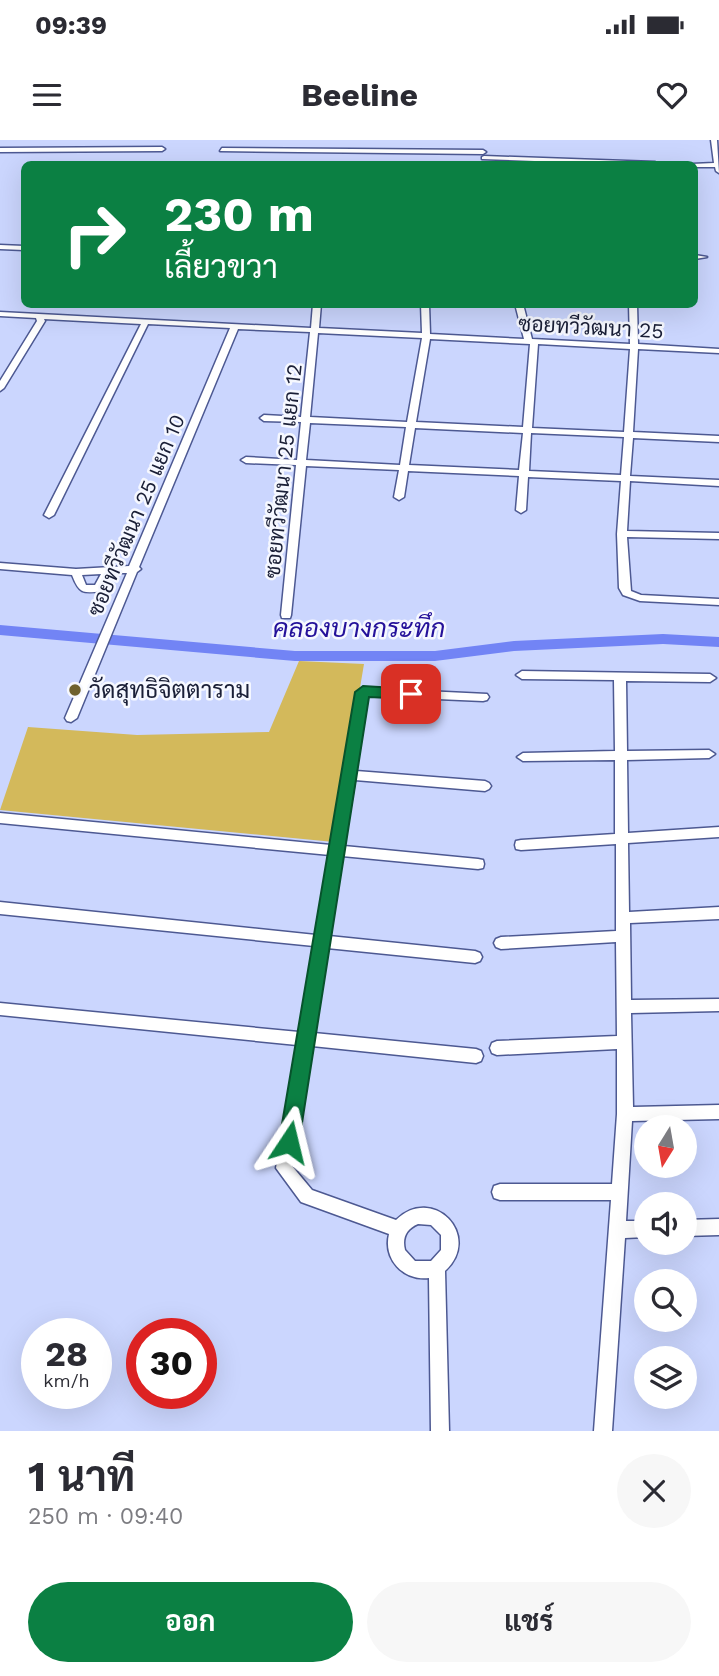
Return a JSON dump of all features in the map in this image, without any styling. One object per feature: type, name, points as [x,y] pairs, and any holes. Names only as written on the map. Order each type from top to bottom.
[{"type":"street","points":[[480,140],[484,158]]},
{"type":"street","points":[[714,140],[719,171]]},
{"type":"street","points":[[0,150],[162,149]]},
{"type":"street","points":[[222,150],[570,161]]},
{"type":"street","points":[[698,164],[719,165]]},
{"type":"street","points":[[0,247],[21,248]]},
{"type":"street","name":"ซอยทวีวัฒนา 25 แยก 12","points":[[286,615],[317,308]]},
{"type":"street","points":[[399,497],[426,337],[425,308]]},
{"type":"street","points":[[520,308],[532,342],[521,510]]},
{"type":"street","points":[[633,308],[634,347],[622,534],[623,581],[626,593],[640,598],[719,602]]},
{"type":"street","name":"ซอยทวีวัฒนา 25","points":[[0,314],[719,351]]},
{"type":"street","points":[[0,388],[41,321],[40,317]]},
{"type":"street","points":[[49,514],[145,323]]},
{"type":"street","name":"ซอยทวีวัฒนา 25 แยก 10","points":[[71,718],[100,646],[136,569],[235,326]]},
{"type":"street","points":[[264,418],[411,427],[719,439]]},
{"type":"street","points":[[246,460],[719,483]]},
{"type":"street","points":[[622,534],[719,536]]},
{"type":"street","points":[[0,566],[76,572],[136,569]]},
{"type":"street","points":[[76,572],[82,589],[89,591],[99,589],[108,571]]},
{"type":"street","points":[[522,675],[710,678]]},
{"type":"street","points":[[603,1431],[625,1114],[620,676]]},
{"type":"street","points":[[399,1229],[307,1196],[284,1168],[363,692],[483,697]]},
{"type":"street","points":[[523,757],[709,754]]},
{"type":"street","points":[[351,775],[485,786]]},
{"type":"street","points":[[0,818],[478,864]]},
{"type":"street","points":[[521,845],[719,832]]},
{"type":"street","points":[[0,908],[475,957]]},
{"type":"street","points":[[622,918],[719,914]]},
{"type":"street","points":[[500,943],[623,936]]},
{"type":"street","points":[[623,1007],[719,1005]]},
{"type":"street","points":[[0,1009],[475,1056]]},
{"type":"street","points":[[497,1048],[624,1042]]},
{"type":"street","points":[[625,1114],[719,1112]]},
{"type":"street","points":[[500,1192],[619,1192]]},
{"type":"street","points":[[410,1217],[434,1217],[444,1225],[450,1236],[446,1259],[437,1268],[426,1271],[413,1269],[402,1261],[396,1250],[399,1229],[410,1217]]},
{"type":"street","points":[[697,1228],[719,1227]]},
{"type":"street","points":[[616,1230],[634,1229]]},
{"type":"street","points":[[437,1268],[440,1431]]},
{"type":"shaded area","points":[[299,661],[364,664],[334,842],[0,810],[28,727],[137,735],[269,732]]},
{"type":"waterway","name":"คลองบางกระทึก","points":[[0,630],[295,656],[435,656],[514,646],[663,639],[719,642]]},
{"type":"place","name":"วัดสุทธิจิตตาราม","points":[[75,690]]},
{"type":"route","points":[[289,1142],[363,692],[411,694]]}]
